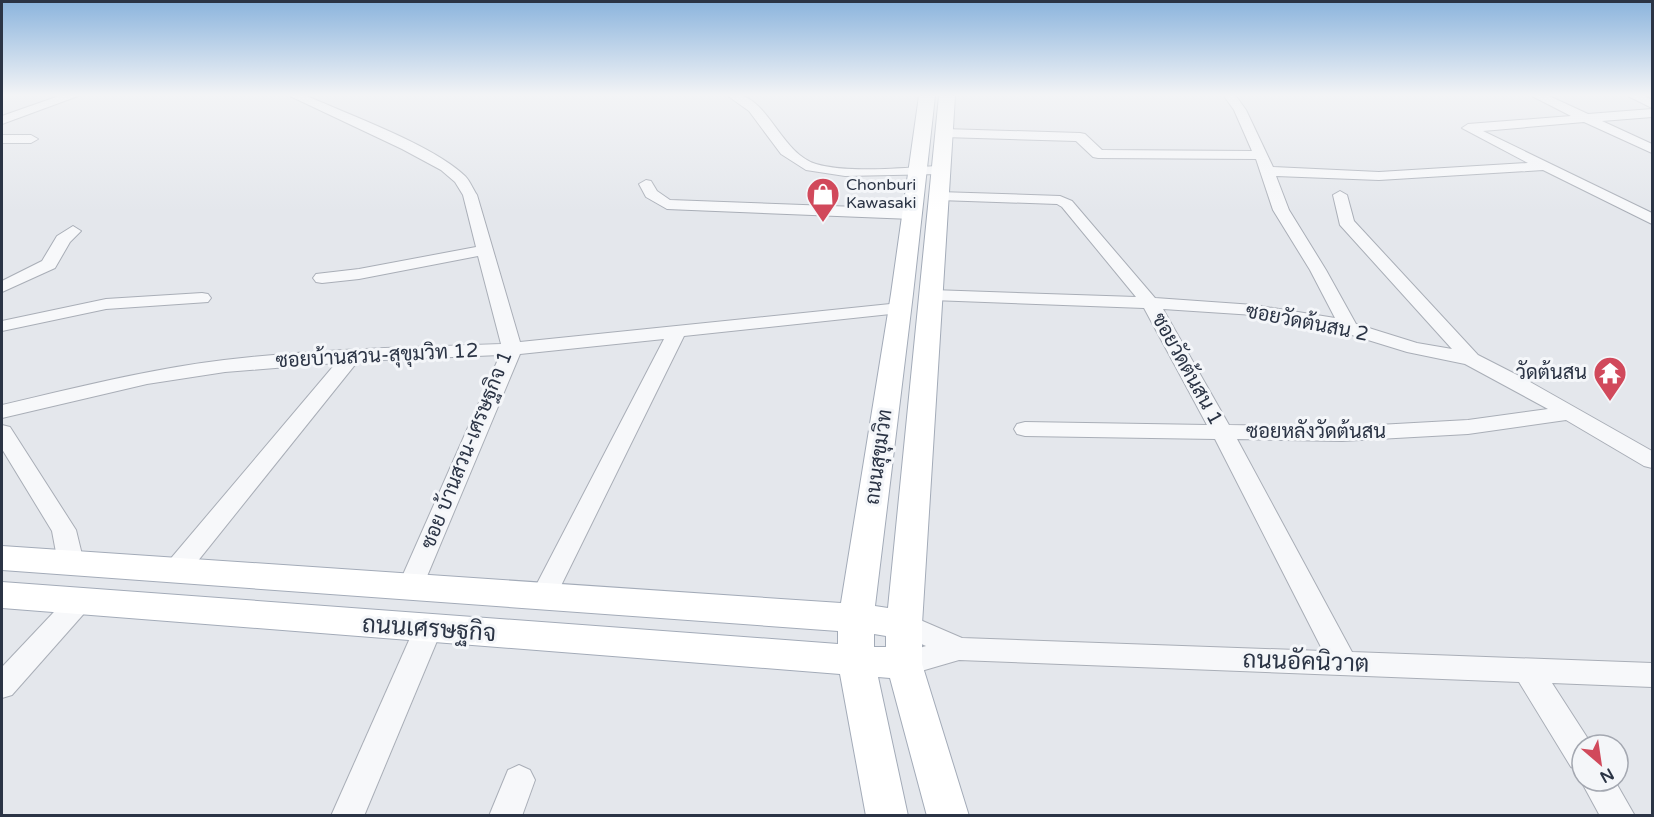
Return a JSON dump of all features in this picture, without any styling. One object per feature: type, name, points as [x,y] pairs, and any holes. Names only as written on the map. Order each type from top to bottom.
[{"type":"main road","name":"ถนนสุขุมวิท","points":[[887,816],[856,662],[856,618],[922,134]]},
{"type":"main road","name":"ถนนสุขุมวิท","points":[[944,134],[904,624],[904,664],[948,816]]},
{"type":"main road","name":"ถนนเศรษฐกิจ","points":[[2,558],[856,618],[904,624]]},
{"type":"main road","name":"ถนนเศรษฐกิจ","points":[[2,596],[904,664]]},
{"type":"street","name":"ซอย บ้านสวน-เศรษฐกิจ 1","points":[[381,134],[407,146],[449,170],[461,180],[470,195],[512,349],[411,586]]},
{"type":"street","points":[[773,134],[786,151],[811,167],[844,172],[941,170]]},
{"type":"street","points":[[982,134],[1080,137],[1098,154],[1264,163],[1379,176],[1545,166]]},
{"type":"street","points":[[1251,134],[1281,210],[1318,270],[1349,328]]},
{"type":"street","points":[[1480,134],[1653,219]]},
{"type":"street","points":[[1621,134],[1653,149]]},
{"type":"street","points":[[2,139],[31,140]]},
{"type":"street","points":[[646,184],[651,194],[658,200],[676,205],[912,214]]},
{"type":"street","points":[[1340,195],[1346,222],[1471,359]]},
{"type":"street","name":"ซอยวัดต้นสน 1","points":[[939,196],[1060,200],[1066,204],[1150,303],[1222,432],[1344,664]]},
{"type":"street","points":[[2,287],[49,264],[63,239],[73,231]]},
{"type":"street","points":[[322,278],[366,273],[485,250]]},
{"type":"street","name":"ซอยวัดต้นสน 2","points":[[932,295],[1150,303],[1254,310],[1349,328],[1414,348],[1471,359],[1653,461]]},
{"type":"street","points":[[2,326],[106,304],[202,298]]},
{"type":"street","name":"ซอยบ้านสวน-สุขุมวิท 12","points":[[2,411],[147,378],[203,369],[352,356],[512,349],[900,308]]},
{"type":"street","points":[[543,597],[677,332]]},
{"type":"street","points":[[176,570],[352,356]]},
{"type":"street","name":"ซอยหลังวัดต้นสน","points":[[1025,429],[1342,434],[1467,427],[1569,413]]},
{"type":"street","points":[[2,432],[64,530],[71,563]]},
{"type":"street","points":[[2,686],[79,602]]},
{"type":"street","name":"ถนนอัคนิวาต","points":[[904,624],[959,649]]},
{"type":"street","points":[[347,816],[428,629]]},
{"type":"street","name":"ถนนอัคนิวาต","points":[[904,664],[959,649],[1653,675]]},
{"type":"street","points":[[1528,670],[1570,738]]},
{"type":"street","points":[[505,816],[519,780]]},
{"type":"street","points":[[1605,793],[1619,816]]},
{"type":"place","name":"Chonburi Kawasaki","points":[[823,223]]},
{"type":"place","name":"วัดต้นสน","points":[[1610,402]]}]
